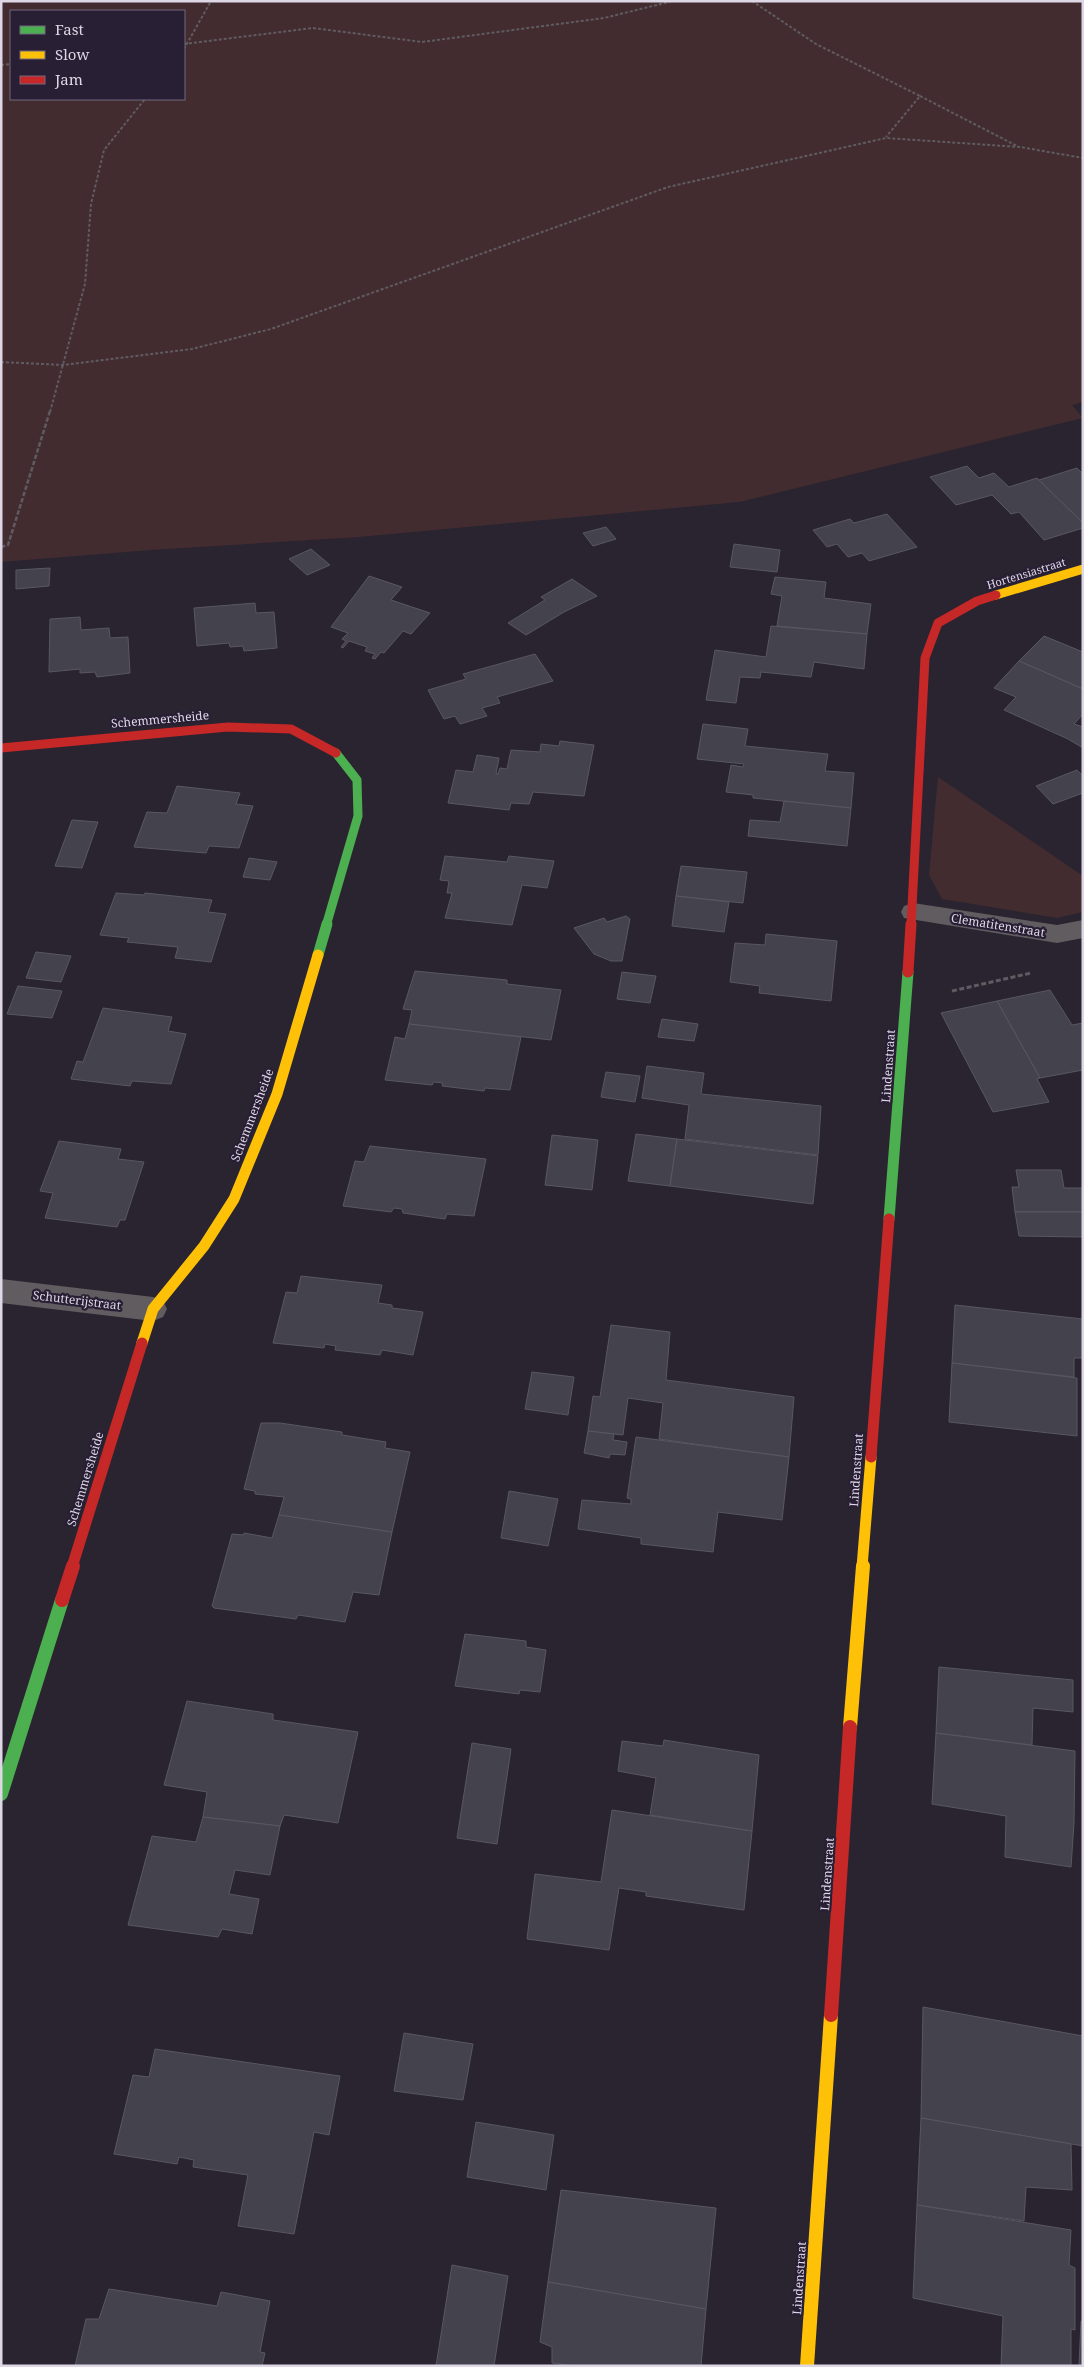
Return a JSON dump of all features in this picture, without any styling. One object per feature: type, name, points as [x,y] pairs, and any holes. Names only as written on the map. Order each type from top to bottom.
[{"type":"street","name":"Hortensiastraat","points":[[977,601],[1083,569]]},
{"type":"street","name":"Lindenstraat","points":[[807,2366],[852,1696],[913,912],[925,658],[938,623],[977,601]]},
{"type":"street","name":"Schemmersheide","points":[[1,748],[228,727],[291,729],[339,754],[357,780],[358,816],[277,1094],[234,1199],[204,1246],[153,1309],[1,1794]]},
{"type":"street","name":"Clematitenstraat","points":[[913,912],[1057,934],[1083,929]]},
{"type":"street","name":"Schutterijstraat","points":[[1,1291],[153,1309]]},
{"type":"path","points":[[185,48],[211,1]]},
{"type":"path","points":[[188,44],[313,28],[422,42],[604,18],[673,1]]},
{"type":"path","points":[[752,1],[816,44],[1020,147]]},
{"type":"path","points":[[886,138],[920,96]]},
{"type":"path","points":[[1,547],[8,545],[63,365],[85,284],[91,204],[104,150],[143,100]]},
{"type":"path","points":[[1,362],[63,365],[192,349],[271,330],[668,187],[886,138],[1020,147],[1083,158]]},
{"type":"path","points":[[945,992],[1038,972]]},
{"type":"shaded area","points":[[1,1],[1083,1],[1083,402],[1072,405],[1083,418],[739,502],[359,537],[151,550],[1,562]]},
{"type":"shaded area","points":[[938,777],[1083,876],[1083,912],[1057,918],[942,899],[929,875]]},
{"type":"building","points":[[967,466],[979,478],[994,473],[1009,487],[1037,478],[1083,523],[1083,528],[1044,540],[1019,512],[1011,514],[992,495],[956,505],[930,477]]},
{"type":"building","points":[[1077,468],[1083,474],[1083,523],[1039,480]]},
{"type":"building","points":[[887,514],[917,547],[869,561],[862,553],[848,557],[837,544],[827,547],[813,530],[850,519],[854,523]]},
{"type":"building","points":[[606,527],[616,539],[593,546],[583,533]]},
{"type":"building","points":[[734,544],[780,550],[777,572],[730,567]]},
{"type":"building","points":[[311,549],[330,565],[307,575],[289,559]]},
{"type":"building","points":[[50,568],[49,586],[16,589],[16,570]]},
{"type":"building","points":[[369,576],[402,587],[391,600],[430,613],[411,634],[403,631],[384,653],[381,652],[375,659],[372,658],[375,654],[365,651],[367,647],[349,641],[343,648],[341,647],[346,641],[342,639],[348,633],[331,627]]},
{"type":"building","points":[[775,577],[826,582],[824,598],[871,604],[867,634],[777,626],[782,596],[771,594]]},
{"type":"building","points":[[572,579],[597,596],[564,612],[526,635],[508,623],[545,600],[541,597]]},
{"type":"building","points":[[255,603],[256,613],[274,612],[277,648],[244,651],[243,646],[230,647],[229,643],[197,646],[194,608]]},
{"type":"building","points":[[80,617],[81,630],[109,628],[110,638],[128,637],[130,673],[97,677],[95,672],[80,673],[80,669],[49,672],[50,619]]},
{"type":"building","points":[[771,626],[867,634],[864,669],[814,662],[811,677],[761,672],[760,678],[740,677],[736,703],[706,700],[715,650],[766,657]]},
{"type":"building","points":[[1044,636],[1083,652],[1083,689],[1019,661]]},
{"type":"building","points":[[535,654],[553,681],[497,697],[500,703],[482,708],[487,716],[460,724],[455,716],[444,719],[428,690],[466,679],[463,674]]},
{"type":"building","points":[[1019,661],[1083,689],[1083,714],[1074,724],[1083,727],[1083,748],[1068,739],[1004,710],[1016,697],[994,688]]},
{"type":"building","points":[[703,724],[748,729],[745,746],[828,754],[825,771],[854,773],[851,808],[753,798],[753,795],[726,792],[731,765],[743,767],[744,764],[697,759]]},
{"type":"building","points":[[560,741],[594,745],[584,796],[533,792],[529,804],[511,803],[509,810],[448,803],[456,770],[473,772],[477,755],[499,758],[496,774],[498,774],[500,768],[507,769],[511,750],[540,752],[541,744],[559,746]]},
{"type":"building","points":[[1077,770],[1083,776],[1083,793],[1053,804],[1036,786]]},
{"type":"building","points":[[177,786],[240,793],[236,804],[253,806],[239,848],[209,846],[206,853],[134,847],[147,812],[167,813]]},
{"type":"building","points":[[784,801],[851,808],[847,846],[748,836],[750,820],[780,822]]},
{"type":"building","points":[[72,820],[98,822],[82,868],[55,866]]},
{"type":"building","points":[[445,856],[507,862],[509,856],[554,861],[547,888],[522,885],[512,925],[445,918],[452,893],[447,893],[449,881],[440,880]]},
{"type":"building","points":[[249,858],[277,862],[270,880],[243,877]]},
{"type":"building","points":[[681,866],[747,872],[743,903],[676,896]]},
{"type":"building","points":[[116,893],[144,895],[145,893],[212,900],[208,912],[226,914],[211,962],[175,958],[178,947],[127,942],[129,938],[100,935]]},
{"type":"building","points":[[676,896],[729,902],[724,932],[672,926]]},
{"type":"building","points":[[626,916],[630,919],[622,961],[611,961],[594,954],[574,928],[604,918],[607,922]]},
{"type":"building","points":[[766,934],[837,941],[831,1001],[759,993],[760,986],[730,982],[735,943],[765,945]]},
{"type":"building","points":[[36,952],[71,956],[61,982],[26,978]]},
{"type":"building","points":[[415,971],[507,980],[507,984],[561,990],[551,1040],[409,1024],[412,1010],[403,1009]]},
{"type":"building","points":[[622,972],[656,976],[650,1003],[617,999]]},
{"type":"building","points":[[18,986],[62,991],[52,1018],[7,1014]]},
{"type":"building","points":[[1050,990],[1072,1025],[1083,1023],[1083,1070],[1040,1078],[997,1001]]},
{"type":"building","points":[[997,1001],[1040,1078],[1037,1079],[1049,1102],[993,1112],[941,1013]]},
{"type":"building","points":[[103,1008],[172,1017],[168,1031],[186,1034],[171,1084],[132,1081],[130,1086],[71,1079],[77,1061],[83,1062]]},
{"type":"building","points":[[662,1019],[698,1024],[694,1041],[658,1037]]},
{"type":"building","points":[[409,1024],[521,1037],[510,1090],[485,1088],[484,1091],[442,1086],[443,1083],[434,1082],[432,1085],[385,1080],[395,1037],[405,1039]]},
{"type":"building","points":[[647,1066],[704,1073],[701,1094],[821,1106],[818,1155],[685,1139],[689,1105],[642,1098]]},
{"type":"building","points":[[606,1072],[640,1076],[635,1102],[601,1097]]},
{"type":"building","points":[[636,1134],[677,1139],[670,1186],[628,1181]]},
{"type":"building","points":[[552,1135],[598,1140],[592,1190],[545,1185]]},
{"type":"building","points":[[677,1139],[818,1156],[813,1204],[670,1186]]},
{"type":"building","points":[[59,1141],[121,1149],[118,1159],[144,1162],[125,1220],[120,1220],[117,1227],[45,1218],[53,1193],[40,1191]]},
{"type":"building","points":[[370,1146],[486,1159],[474,1216],[447,1214],[445,1219],[403,1213],[402,1209],[394,1208],[391,1212],[343,1206],[355,1161],[364,1162]]},
{"type":"building","points":[[1016,1170],[1061,1170],[1064,1188],[1083,1188],[1083,1212],[1015,1212],[1012,1187],[1019,1187]]},
{"type":"building","points":[[1015,1212],[1083,1212],[1083,1237],[1019,1236]]},
{"type":"building","points":[[301,1276],[382,1285],[378,1303],[392,1305],[392,1308],[423,1312],[413,1355],[382,1350],[380,1355],[335,1350],[336,1346],[325,1344],[324,1348],[273,1343],[286,1292],[297,1293]]},
{"type":"building","points":[[955,1305],[1083,1319],[1083,1358],[1074,1358],[1074,1377],[952,1363]]},
{"type":"building","points":[[611,1325],[670,1332],[666,1380],[794,1397],[789,1457],[659,1439],[663,1403],[628,1398],[623,1435],[588,1431],[593,1396],[600,1397]]},
{"type":"building","points":[[952,1363],[1077,1378],[1077,1436],[949,1422]]},
{"type":"building","points":[[532,1372],[574,1377],[568,1415],[525,1409]]},
{"type":"building","points":[[261,1423],[280,1423],[342,1432],[342,1435],[386,1442],[385,1448],[410,1452],[392,1532],[279,1515],[284,1497],[255,1494],[255,1491],[244,1489]]},
{"type":"building","points":[[588,1431],[614,1434],[613,1440],[627,1442],[625,1455],[610,1454],[609,1458],[584,1453]]},
{"type":"building","points":[[636,1437],[789,1457],[782,1520],[718,1512],[713,1552],[641,1544],[641,1538],[578,1529],[582,1500],[631,1504],[631,1499],[627,1498]]},
{"type":"building","points":[[509,1491],[558,1499],[548,1546],[501,1538]]},
{"type":"building","points":[[279,1515],[392,1532],[379,1595],[353,1592],[345,1622],[298,1615],[296,1619],[214,1608],[212,1606],[232,1534],[243,1535],[244,1533],[272,1538]]},
{"type":"building","points":[[465,1634],[526,1641],[526,1647],[546,1650],[540,1692],[520,1690],[519,1694],[455,1686]]},
{"type":"building","points":[[939,1667],[1073,1680],[1073,1712],[1033,1708],[1032,1745],[936,1733]]},
{"type":"building","points":[[187,1701],[273,1714],[273,1720],[358,1732],[338,1823],[284,1815],[280,1826],[203,1817],[207,1792],[164,1785]]},
{"type":"building","points":[[936,1733],[1075,1751],[1071,1867],[1005,1857],[1006,1816],[932,1804]]},
{"type":"building","points":[[664,1740],[759,1755],[752,1831],[650,1815],[656,1778],[618,1771],[622,1741],[663,1746]]},
{"type":"building","points":[[472,1743],[511,1749],[497,1844],[457,1838]]},
{"type":"building","points":[[612,1810],[752,1831],[744,1910],[646,1896],[646,1892],[619,1888],[609,1950],[527,1939],[535,1874],[601,1882]]},
{"type":"building","points":[[203,1817],[280,1826],[270,1875],[235,1870],[229,1894],[259,1899],[252,1934],[222,1929],[218,1937],[128,1925],[152,1836],[196,1842]]},
{"type":"building","points":[[923,2007],[1083,2036],[1083,2146],[921,2118]]},
{"type":"building","points":[[404,2033],[473,2044],[463,2100],[394,2091]]},
{"type":"building","points":[[155,2049],[340,2076],[329,2135],[314,2132],[294,2234],[238,2226],[248,2175],[193,2167],[194,2160],[179,2157],[177,2164],[114,2154],[133,2075],[149,2077]]},
{"type":"building","points":[[921,2118],[1071,2144],[1072,2190],[1026,2187],[1024,2221],[917,2205]]},
{"type":"building","points":[[476,2122],[554,2135],[546,2190],[467,2177]]},
{"type":"building","points":[[561,2190],[716,2208],[706,2309],[548,2282]]},
{"type":"building","points":[[917,2205],[1071,2230],[1069,2265],[1075,2268],[1075,2330],[1071,2329],[1071,2366],[1001,2366],[1003,2316],[913,2298]]},
{"type":"building","points":[[452,2265],[508,2276],[494,2366],[436,2366]]},
{"type":"building","points":[[548,2282],[706,2309],[701,2366],[574,2366],[552,2363],[552,2347],[540,2342]]},
{"type":"building","points":[[109,2289],[217,2306],[221,2292],[270,2301],[260,2352],[265,2353],[262,2366],[75,2366],[86,2319],[99,2319]]},
{"type":"building","points":[[1081,2321],[1083,2321],[1083,2366],[1079,2366]]},
{"type":"traffic: fast","points":[[318,955],[358,816],[357,780],[336,753]]},
{"type":"traffic: fast","points":[[889,1219],[908,972]]},
{"type":"traffic: fast","points":[[1,1794],[62,1600]]},
{"type":"traffic: slow","points":[[996,595],[1083,569]]},
{"type":"traffic: slow","points":[[142,1343],[153,1309],[204,1246],[234,1199],[277,1094],[318,955]]},
{"type":"traffic: slow","points":[[850,1727],[871,1457]]},
{"type":"traffic: slow","points":[[807,2366],[831,2015]]},
{"type":"traffic: jam","points":[[908,972],[925,658],[938,623],[977,601],[996,595]]},
{"type":"traffic: jam","points":[[1,748],[228,727],[291,729],[336,753]]},
{"type":"traffic: jam","points":[[871,1457],[889,1219]]},
{"type":"traffic: jam","points":[[62,1600],[142,1343]]},
{"type":"traffic: jam","points":[[831,2015],[850,1727]]}]
